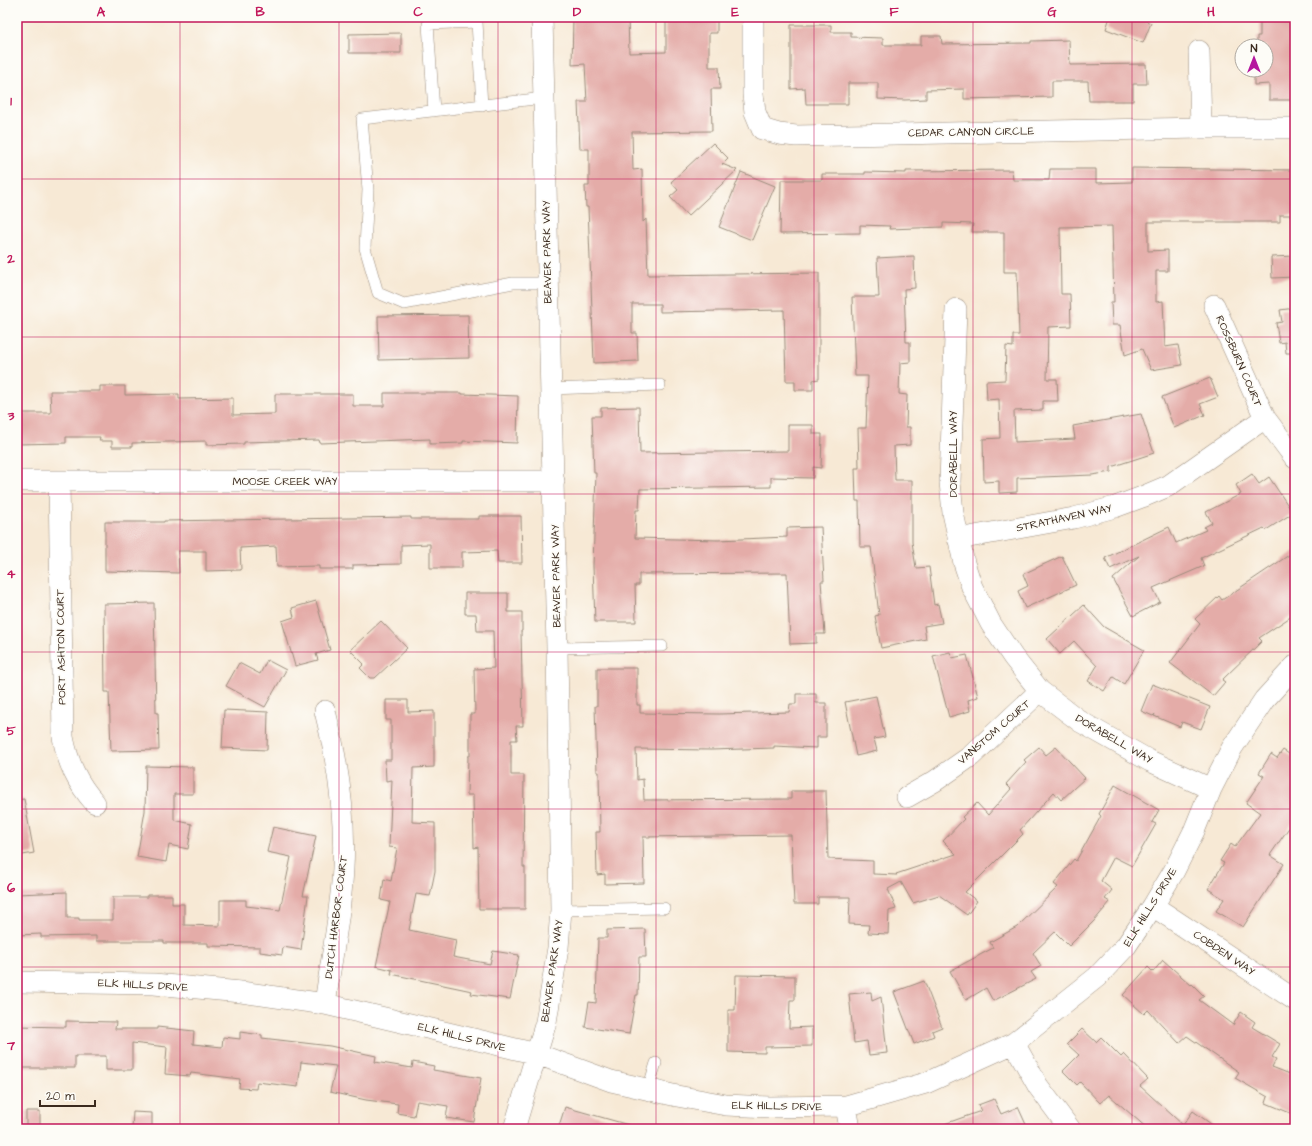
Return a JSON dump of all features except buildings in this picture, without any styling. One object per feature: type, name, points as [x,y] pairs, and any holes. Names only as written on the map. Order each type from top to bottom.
[{"type":"street","name":"BEAVER PARK WAY","points":[[514,1129],[546,1022],[558,948],[561,910],[554,481],[550,389],[542,17]]},
{"type":"street","name":"CEDAR CANYON CIRCLE","points":[[753,17],[753,94],[755,112],[762,129],[779,134],[804,136],[1201,128],[1295,128]]},
{"type":"street","points":[[1199,51],[1201,128]]},
{"type":"street","name":"ROSSBURN COURT","points":[[1214,305],[1265,418],[1295,458]]},
{"type":"street","name":"DORABELL WAY","points":[[956,309],[950,482],[953,513],[958,539],[972,587],[991,624],[1013,657],[1040,691],[1088,726],[1150,761],[1211,789]]},
{"type":"street","name":"STRATHAVEN WAY","points":[[958,539],[1074,518],[1115,507],[1142,497],[1168,486],[1265,418]]},
{"type":"street","name":"MOOSE CREEK WAY","points":[[17,481],[554,481]]},
{"type":"street","name":"PORT ASHTON COURT","points":[[58,481],[63,737],[66,756],[73,773],[95,803]]},
{"type":"street","name":"ELK HILLS DRIVE","points":[[17,982],[154,984],[241,992],[325,1004],[537,1054],[611,1081],[677,1096],[726,1105],[770,1107],[846,1106],[926,1083],[1014,1043],[1096,977],[1126,946],[1153,906],[1174,871],[1194,831],[1211,789],[1232,748],[1264,700],[1295,666]]},
{"type":"street","name":"VANSTOM COURT","points":[[907,797],[935,781],[971,756],[1040,691]]},
{"type":"street","name":"DUTCH HARBOR COURT","points":[[325,711],[334,745],[342,795],[344,836],[340,902],[325,1004]]},
{"type":"street","name":"COBDEN WAY","points":[[1153,906],[1295,1000]]},
{"type":"street","points":[[1014,1043],[1038,1086],[1070,1129]]},
{"type":"street","points":[[846,1106],[850,1129]]},
{"type":"lane","points":[[434,111],[428,24],[477,22],[482,106]]},
{"type":"lane","points":[[544,98],[362,119],[368,190],[365,248],[378,293],[404,304],[513,283],[548,283]]},
{"type":"lane","points":[[550,389],[660,385]]},
{"type":"lane","points":[[557,648],[662,646]]},
{"type":"lane","points":[[561,910],[664,908]]},
{"type":"lane","points":[[648,1089],[656,1063]]}]
